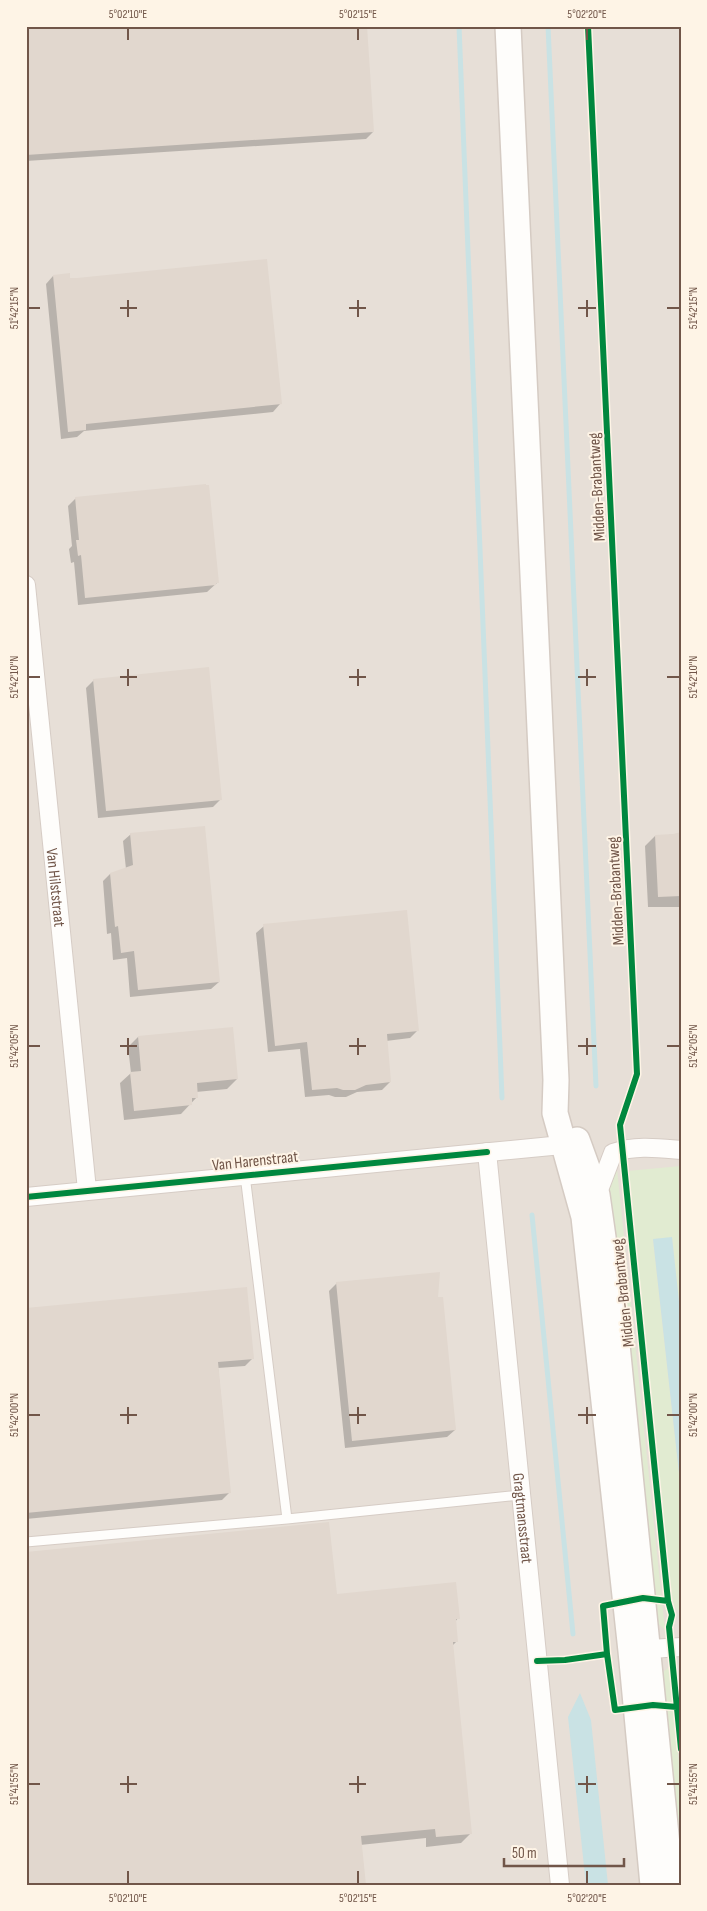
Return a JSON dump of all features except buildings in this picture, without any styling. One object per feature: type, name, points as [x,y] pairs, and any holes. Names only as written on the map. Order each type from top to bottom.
[{"type":"street","name":"Midden-Brabantweg","points":[[508,26],[556,1080],[584,1217],[671,1885]]},
{"type":"street","name":"Van Hilststraat","points":[[26,585],[87,1190]]},
{"type":"street","name":"Midden-Brabantweg","points":[[570,1142],[597,1195],[614,1316],[639,1650],[653,1885]]},
{"type":"street","name":"Van Harenstraat","points":[[26,1197],[487,1152],[570,1142]]},
{"type":"street","points":[[597,1195],[613,1153],[639,1148],[681,1150]]},
{"type":"street","name":"Gragtmansstraat","points":[[487,1152],[560,1885]]},
{"type":"street","points":[[639,1650],[681,1647]]},
{"type":"lane","points":[[245,1175],[287,1519]]},
{"type":"lane","points":[[26,1542],[287,1519],[520,1494]]},
{"type":"shaded area","points":[[26,26],[681,26],[681,1885],[26,1885]]},
{"type":"green space","points":[[681,1166],[681,1320],[672,1238],[653,1239],[681,1491],[681,1611],[677,1610],[672,1603],[627,1171]]},
{"type":"green space","points":[[617,1169],[665,1630],[654,1620],[605,1181]]},
{"type":"green space","points":[[669,1667],[681,1783],[681,1885],[657,1683],[664,1671]]},
{"type":"water","points":[[672,1237],[681,1320],[681,1491],[653,1239]]},
{"type":"water","points":[[580,1693],[591,1720],[608,1885],[586,1885],[568,1717]]},
{"type":"waterway","points":[[459,26],[502,1098]]},
{"type":"waterway","points":[[548,26],[596,1086]]},
{"type":"waterway","points":[[532,1215],[573,1634]]},
{"type":"cycle path","points":[[588,26],[637,1074],[620,1125],[668,1601],[672,1615],[669,1627],[681,1749]]},
{"type":"cycle path","points":[[26,1197],[487,1152]]},
{"type":"cycle path","points":[[537,1661],[565,1660],[607,1654],[603,1606],[643,1598],[668,1601]]},
{"type":"cycle path","points":[[607,1654],[615,1710],[653,1705],[677,1707],[681,1704]]}]
